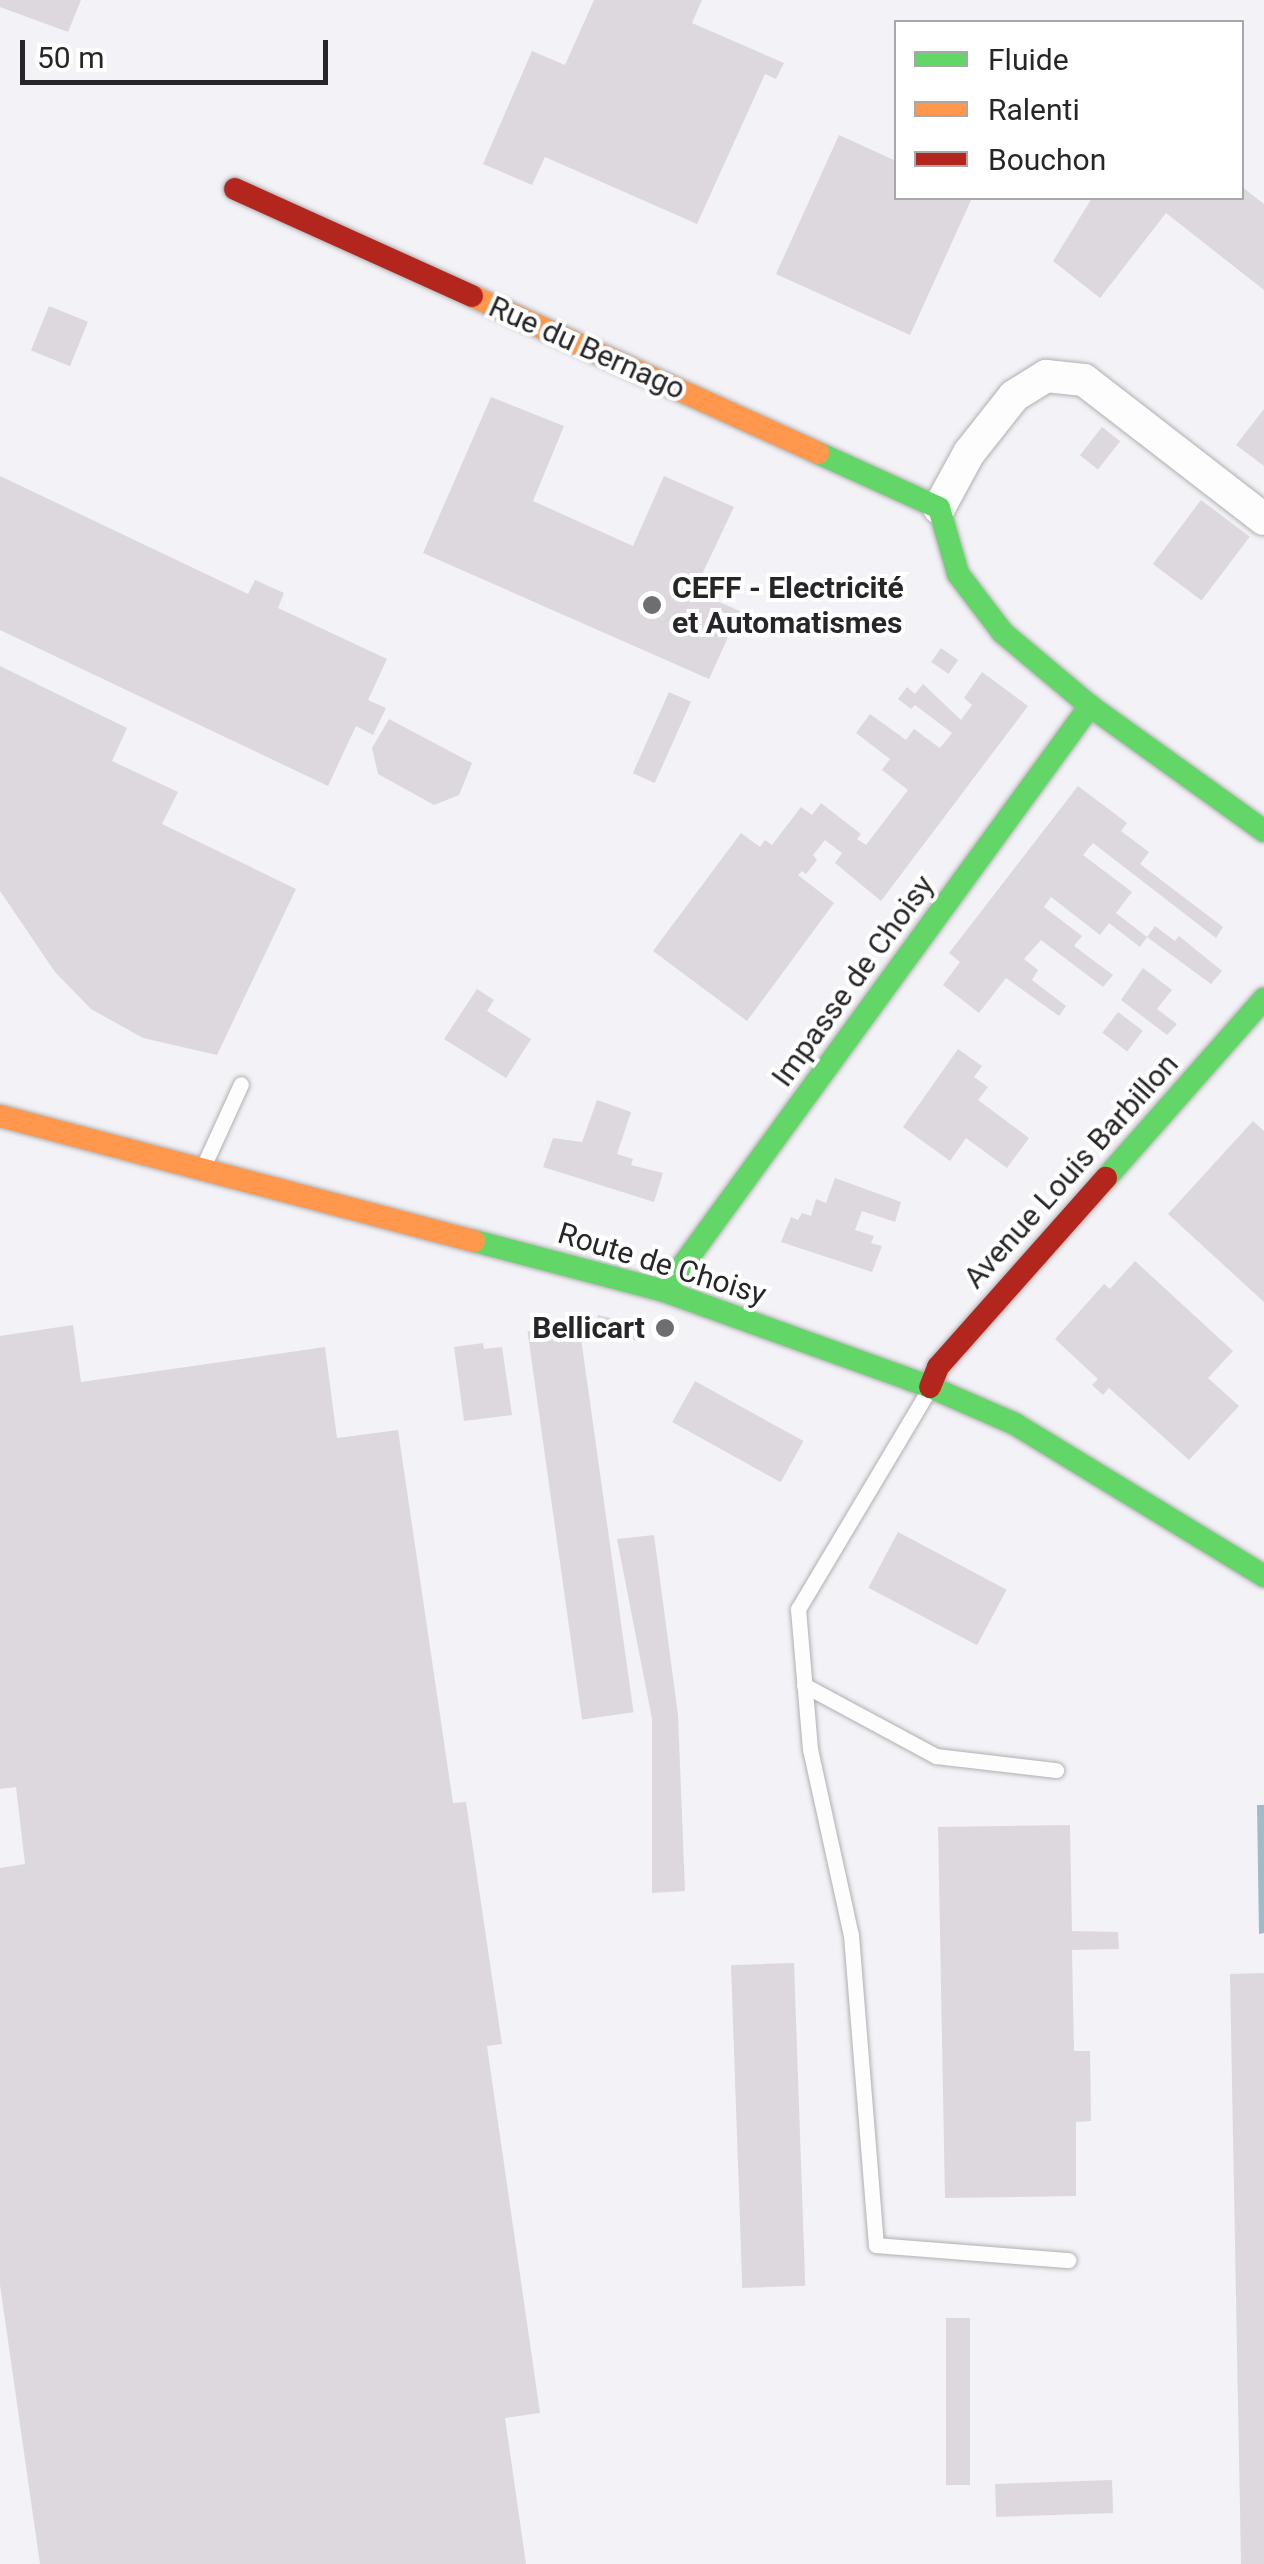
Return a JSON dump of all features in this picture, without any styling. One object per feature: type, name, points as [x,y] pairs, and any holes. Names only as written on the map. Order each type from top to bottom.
[{"type":"street","name":"Rue du Bernago","points":[[235,188],[939,508]]},
{"type":"street","points":[[1264,519],[1084,380],[1046,376],[1014,396],[968,453],[939,508],[958,574],[1003,633],[1090,706],[1264,831]]},
{"type":"street","name":"Impasse de Choisy","points":[[664,1291],[1090,706]]},
{"type":"street","name":"Avenue Louis Barbillon","points":[[930,1387],[938,1367],[1264,999]]},
{"type":"street","points":[[0,1088],[13,1119]]},
{"type":"street","name":"Route de Choisy","points":[[13,1119],[664,1291],[930,1387],[1015,1424],[1264,1576]]},
{"type":"lane","points":[[203,1168],[240,1084]]},
{"type":"lane","points":[[930,1387],[798,1609],[810,1749],[850,1935],[876,2245],[1068,2260]]},
{"type":"lane","points":[[804,1685],[936,1756],[1056,1770]]},
{"type":"water","points":[[1257,1805],[1264,1805],[1264,1933],[1259,1934]]},
{"type":"building","points":[[0,0],[81,0],[68,32],[0,7]]},
{"type":"building","points":[[594,0],[702,0],[692,23],[784,63],[776,79],[765,74],[697,224],[545,157],[532,185],[483,164],[532,51],[565,65]]},
{"type":"building","points":[[839,135],[894,160],[894,200],[971,200],[910,335],[776,274]]},
{"type":"building","points":[[1244,189],[1264,204],[1264,290],[1166,213],[1100,298],[1053,261],[1091,200],[1244,200]]},
{"type":"building","points":[[49,306],[88,322],[70,366],[31,351]]},
{"type":"building","points":[[491,397],[564,426],[533,501],[633,546],[664,476],[734,507],[694,591],[740,611],[709,679],[423,553]]},
{"type":"building","points":[[1264,409],[1264,466],[1236,445]]},
{"type":"building","points":[[1102,427],[1120,441],[1098,470],[1080,455]]},
{"type":"building","points":[[0,476],[248,594],[255,580],[284,593],[278,608],[387,659],[368,700],[386,708],[373,735],[356,726],[328,786],[0,630]]},
{"type":"building","points":[[1201,500],[1250,537],[1202,601],[1153,564]]},
{"type":"building","points":[[941,648],[958,660],[948,674],[931,662]]},
{"type":"building","points":[[0,666],[127,728],[112,761],[178,792],[162,824],[296,889],[217,1055],[143,1038],[91,1009],[55,972],[0,891]]},
{"type":"building","points":[[982,672],[1028,706],[881,901],[835,863],[842,853],[825,840],[813,855],[817,860],[806,874],[802,871],[798,875],[834,903],[747,1021],[653,951],[741,833],[760,847],[765,840],[772,845],[801,807],[812,815],[821,803],[861,834],[857,839],[866,845],[908,790],[882,770],[890,759],[856,733],[870,714],[906,740],[914,729],[940,748],[952,733],[915,705],[911,709],[898,699],[907,687],[915,694],[923,684],[961,720],[972,705],[964,698]]},
{"type":"building","points":[[669,692],[691,702],[655,783],[633,773]]},
{"type":"building","points":[[389,719],[472,763],[459,795],[434,805],[378,774],[372,748]]},
{"type":"building","points":[[1078,786],[1127,823],[1121,831],[1149,852],[1140,864],[1223,927],[1216,938],[1093,843],[1083,855],[1132,892],[1116,913],[1147,937],[1140,947],[1109,923],[1100,935],[1051,897],[1044,907],[1082,936],[1074,946],[1113,975],[1103,987],[1041,940],[1024,959],[1038,970],[1032,980],[1066,1006],[1059,1016],[1006,978],[979,1013],[943,985],[960,962],[949,953]]},
{"type":"building","points":[[1155,926],[1175,941],[1179,936],[1222,971],[1211,984],[1147,937]]},
{"type":"building","points":[[1143,968],[1172,990],[1157,1009],[1177,1024],[1167,1035],[1121,1000]]},
{"type":"building","points":[[477,989],[494,1000],[487,1011],[531,1039],[506,1078],[444,1039]]},
{"type":"building","points":[[1118,1012],[1143,1031],[1127,1051],[1102,1033]]},
{"type":"building","points":[[958,1049],[982,1066],[974,1077],[988,1087],[978,1100],[1029,1138],[1007,1168],[966,1138],[950,1161],[903,1127]]},
{"type":"building","points":[[597,1100],[631,1112],[617,1154],[633,1159],[631,1165],[663,1173],[654,1202],[543,1167],[553,1138],[582,1142]]},
{"type":"building","points":[[1253,1121],[1264,1131],[1264,1302],[1168,1214]]},
{"type":"building","points":[[835,1178],[901,1202],[895,1222],[862,1211],[855,1230],[874,1236],[871,1243],[882,1246],[872,1272],[781,1242],[791,1217],[798,1220],[802,1213],[811,1216],[816,1199],[826,1203]]},
{"type":"building","points":[[1135,1261],[1233,1351],[1208,1378],[1239,1406],[1189,1460],[1109,1388],[1103,1395],[1092,1385],[1098,1379],[1055,1339],[1104,1284],[1110,1289]]},
{"type":"building","points":[[598,1315],[620,1320],[616,1338],[594,1333]]},
{"type":"building","points":[[621,1321],[643,1328],[639,1341],[617,1334]]},
{"type":"building","points":[[579,1324],[634,1712],[582,1719],[528,1331]]},
{"type":"building","points":[[73,1325],[81,1382],[325,1347],[337,1438],[398,1430],[453,1803],[466,1802],[502,2044],[487,2046],[540,2413],[505,2418],[526,2564],[40,2564],[0,2285],[0,1868],[25,1864],[16,1787],[0,1789],[0,1336]]},
{"type":"building","points":[[483,1343],[484,1349],[502,1347],[512,1415],[464,1421],[454,1347]]},
{"type":"building","points":[[695,1381],[803,1441],[781,1482],[672,1422]]},
{"type":"building","points":[[898,1532],[1007,1590],[977,1645],[868,1588]]},
{"type":"building","points":[[654,1535],[678,1715],[685,1891],[652,1893],[652,1719],[617,1539]]},
{"type":"building","points":[[1070,1825],[1072,1931],[1118,1932],[1119,1949],[1072,1950],[1074,2051],[1090,2051],[1091,2121],[1076,2122],[1076,2196],[945,2198],[938,1827]]},
{"type":"building","points":[[794,1963],[805,2286],[742,2288],[731,1965]]},
{"type":"building","points":[[1264,1973],[1264,2564],[1241,2564],[1230,1974]]},
{"type":"building","points":[[946,2318],[970,2318],[970,2485],[946,2485]]},
{"type":"building","points":[[1112,2480],[1113,2513],[996,2517],[995,2484]]},
{"type":"traffic: fast","points":[[818,453],[939,508],[958,574],[1003,633],[1090,706],[1264,831]]},
{"type":"traffic: fast","points":[[664,1291],[1090,706]]},
{"type":"traffic: fast","points":[[1106,1178],[1264,999]]},
{"type":"traffic: fast","points":[[474,1241],[664,1291],[930,1387],[1015,1424],[1264,1576]]},
{"type":"traffic: slow","points":[[472,296],[818,453]]},
{"type":"traffic: slow","points":[[0,1116],[474,1241]]},
{"type":"traffic: jam","points":[[235,189],[472,296]]},
{"type":"traffic: jam","points":[[930,1387],[938,1367],[1106,1178]]},
{"type":"place","name":"CEFF - Electricité et Automatismes","points":[[652,605]]},
{"type":"place","name":"Bellicart","points":[[665,1328]]}]
